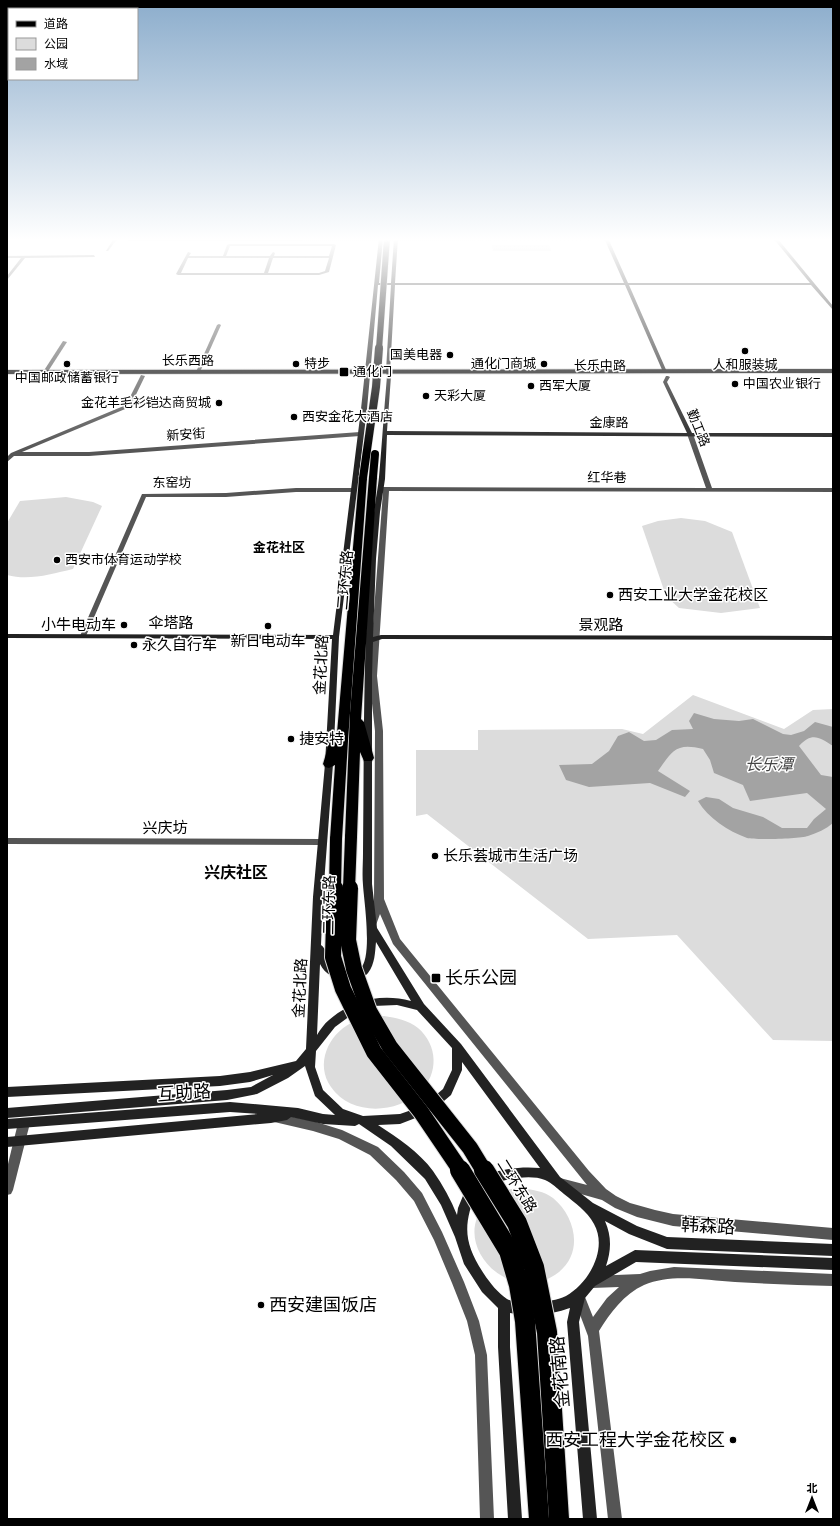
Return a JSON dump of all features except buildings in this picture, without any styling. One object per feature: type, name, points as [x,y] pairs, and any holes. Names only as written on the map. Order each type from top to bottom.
[{"type":"highway","name":"二环东路","points":[[380,309],[376,386],[350,713],[337,840],[348,940],[354,969],[369,1011],[390,1047],[470,1148],[517,1222],[534,1267],[547,1332],[559,1519]]},
{"type":"highway","name":"二环东路","points":[[389,309],[384,374],[368,477],[372,502],[337,840],[333,957],[343,989],[374,1052],[421,1112],[455,1161],[509,1251],[519,1285],[525,1321],[539,1519]]},
{"type":"highway","points":[[353,490],[368,477]]},
{"type":"highway","points":[[372,502],[381,489]]},
{"type":"highway","points":[[350,713],[368,758]]},
{"type":"highway","points":[[329,764],[350,713]]},
{"type":"main road","name":"金花北路","points":[[312,1048],[317,940],[337,840],[329,764],[336,637],[374,309]]},
{"type":"main road","points":[[317,940],[322,961],[329,971],[340,976],[355,975],[364,971],[367,965],[372,928],[367,884],[367,710],[372,640],[377,512],[381,489],[393,309]]},
{"type":"main road","name":"勤工路","points":[[638,309],[666,374],[665,382],[690,434]]},
{"type":"main road","name":"长乐中路","points":[[368,374],[666,374],[833,371]]},
{"type":"main road","name":"长乐西路","points":[[7,372],[368,374]]},
{"type":"main road","name":"长乐西路","points":[[7,376],[368,374]]},
{"type":"main road","name":"长乐中路","points":[[666,374],[833,377]]},
{"type":"main road","name":"金康路","points":[[384,433],[833,434]]},
{"type":"main road","name":"伞塔路","points":[[7,636],[336,637]]},
{"type":"main road","name":"景观路","points":[[372,640],[381,637],[833,638]]},
{"type":"main road","points":[[372,928],[420,1007],[457,1047],[557,1182]]},
{"type":"main road","points":[[420,1007],[397,1001],[373,1002],[350,1010],[331,1024],[312,1048],[310,1067],[318,1093],[340,1112],[363,1121],[395,1142],[429,1174],[445,1201],[461,1237],[468,1260],[486,1288],[504,1305],[524,1309],[540,1308],[562,1305],[579,1295],[590,1282],[601,1264],[604,1242],[602,1226],[589,1206],[546,1174],[527,1172],[501,1175],[486,1180],[472,1190],[464,1208],[461,1237]]},
{"type":"main road","points":[[363,1121],[400,1119],[426,1109],[446,1092],[457,1070],[457,1047]]},
{"type":"main road","name":"互助路","points":[[7,1113],[227,1095],[253,1091],[284,1075],[301,1063],[312,1048]]},
{"type":"main road","points":[[7,1092],[220,1081],[250,1077],[301,1063]]},
{"type":"main road","name":"互助路","points":[[7,1124],[230,1107],[298,1113],[323,1119],[363,1121]]},
{"type":"main road","points":[[7,1142],[271,1118],[298,1113]]},
{"type":"main road","name":"韩森路","points":[[589,1206],[633,1230],[667,1242],[833,1250]]},
{"type":"main road","name":"韩森路","points":[[590,1282],[635,1256],[833,1264]]},
{"type":"main road","name":"金花南路","points":[[579,1295],[573,1322],[590,1519]]},
{"type":"main road","points":[[504,1305],[504,1347],[515,1519]]},
{"type":"street","points":[[198,372],[219,325]]},
{"type":"street","points":[[45,372],[65,342]]},
{"type":"street","points":[[7,460],[13,454],[128,406],[143,376]]},
{"type":"street","name":"新安街","points":[[13,454],[89,454],[360,434]]},
{"type":"street","name":"勤工路","points":[[690,434],[709,489]]},
{"type":"street","name":"红华巷","points":[[381,489],[833,490]]},
{"type":"street","name":"东窑坊","points":[[83,636],[144,495],[226,495],[296,490],[353,490]]},
{"type":"street","points":[[372,640],[373,676],[379,731],[379,899],[372,928]]},
{"type":"street","name":"兴庆坊","points":[[7,841],[337,840]]},
{"type":"street","points":[[379,899],[396,941],[575,1162],[604,1195]]},
{"type":"street","points":[[271,1118],[313,1126],[336,1133],[374,1151],[400,1176],[418,1197],[438,1236],[458,1282],[473,1321],[481,1355],[487,1519]]},
{"type":"street","points":[[7,1190],[24,1123]]},
{"type":"street","points":[[557,1182],[604,1195],[624,1207],[673,1220],[833,1234]]},
{"type":"street","points":[[590,1282],[640,1280],[662,1274],[833,1280]]},
{"type":"street","points":[[592,1331],[604,1310],[622,1292],[640,1280]]},
{"type":"street","points":[[579,1295],[592,1331],[615,1519]]},
{"type":"green space","points":[[66,497],[93,502],[102,506],[73,569],[32,577],[15,577],[7,575],[7,523],[20,501]]},
{"type":"green space","points":[[681,518],[705,521],[732,532],[760,608],[721,613],[679,608],[666,596],[642,526],[658,521]]},
{"type":"green space","points":[[693,695],[784,729],[813,710],[833,709],[833,1041],[773,1040],[677,935],[588,939],[427,814],[416,816],[416,750],[478,750],[478,730],[622,729],[643,734]]},
{"type":"green space","points":[[384,1016],[406,1021],[418,1028],[425,1035],[434,1060],[431,1077],[420,1092],[399,1105],[374,1109],[362,1107],[350,1103],[331,1087],[326,1078],[324,1069],[326,1051],[330,1042],[336,1035],[351,1023],[371,1017]]},
{"type":"green space","points":[[522,1188],[542,1192],[553,1198],[567,1214],[574,1234],[572,1255],[567,1264],[559,1272],[540,1282],[522,1283],[505,1277],[490,1267],[480,1252],[475,1236],[477,1219],[487,1203],[496,1195],[504,1191]]},
{"type":"water","name":"长乐潭","points":[[694,713],[714,719],[739,721],[753,719],[783,734],[791,735],[804,731],[815,722],[833,727],[833,746],[820,738],[812,737],[799,746],[821,775],[833,777],[833,823],[815,834],[796,838],[752,839],[733,832],[707,813],[698,801],[706,797],[719,799],[733,808],[763,817],[782,828],[807,828],[814,819],[826,809],[807,793],[750,801],[743,785],[714,773],[710,760],[703,749],[694,747],[681,748],[671,753],[658,771],[690,791],[685,797],[650,783],[589,787],[566,780],[559,765],[592,764],[609,751],[618,736],[629,732],[644,741],[656,740],[672,730],[693,729],[689,721]]},
{"type":"place","name":"人和服装城","points":[[745,351]]},
{"type":"place","name":"国美电器","points":[[450,355]]},
{"type":"place","name":"中国邮政储蓄银行","points":[[67,364]]},
{"type":"place","name":"特步","points":[[296,364]]},
{"type":"place","name":"通化门商城","points":[[544,364]]},
{"type":"place","name":"通化门","points":[[344,372]]},
{"type":"place","name":"中国农业银行","points":[[735,384]]},
{"type":"place","name":"西军大厦","points":[[531,386]]},
{"type":"place","name":"天彩大厦","points":[[426,396]]},
{"type":"place","name":"金花羊毛衫铠达商贸城","points":[[219,403]]},
{"type":"place","name":"西安金花大酒店","points":[[294,417]]},
{"type":"place","name":"西安市体育运动学校","points":[[57,560]]},
{"type":"place","name":"西安工业大学金花校区","points":[[610,595]]},
{"type":"place","name":"小牛电动车","points":[[124,625]]},
{"type":"place","name":"新日电动车","points":[[268,626]]},
{"type":"place","name":"永久自行车","points":[[134,645]]},
{"type":"place","name":"捷安特","points":[[291,739]]},
{"type":"place","name":"长乐荟城市生活广场","points":[[435,856]]},
{"type":"place","name":"长乐公园","points":[[436,978]]},
{"type":"place","name":"西安建国饭店","points":[[261,1305]]},
{"type":"place","name":"西安工程大学金花校区","points":[[733,1440]]},
{"type":"district","name":"金花社区","points":[[279,548]]},
{"type":"district","name":"兴庆社区","points":[[236,873]]}]
